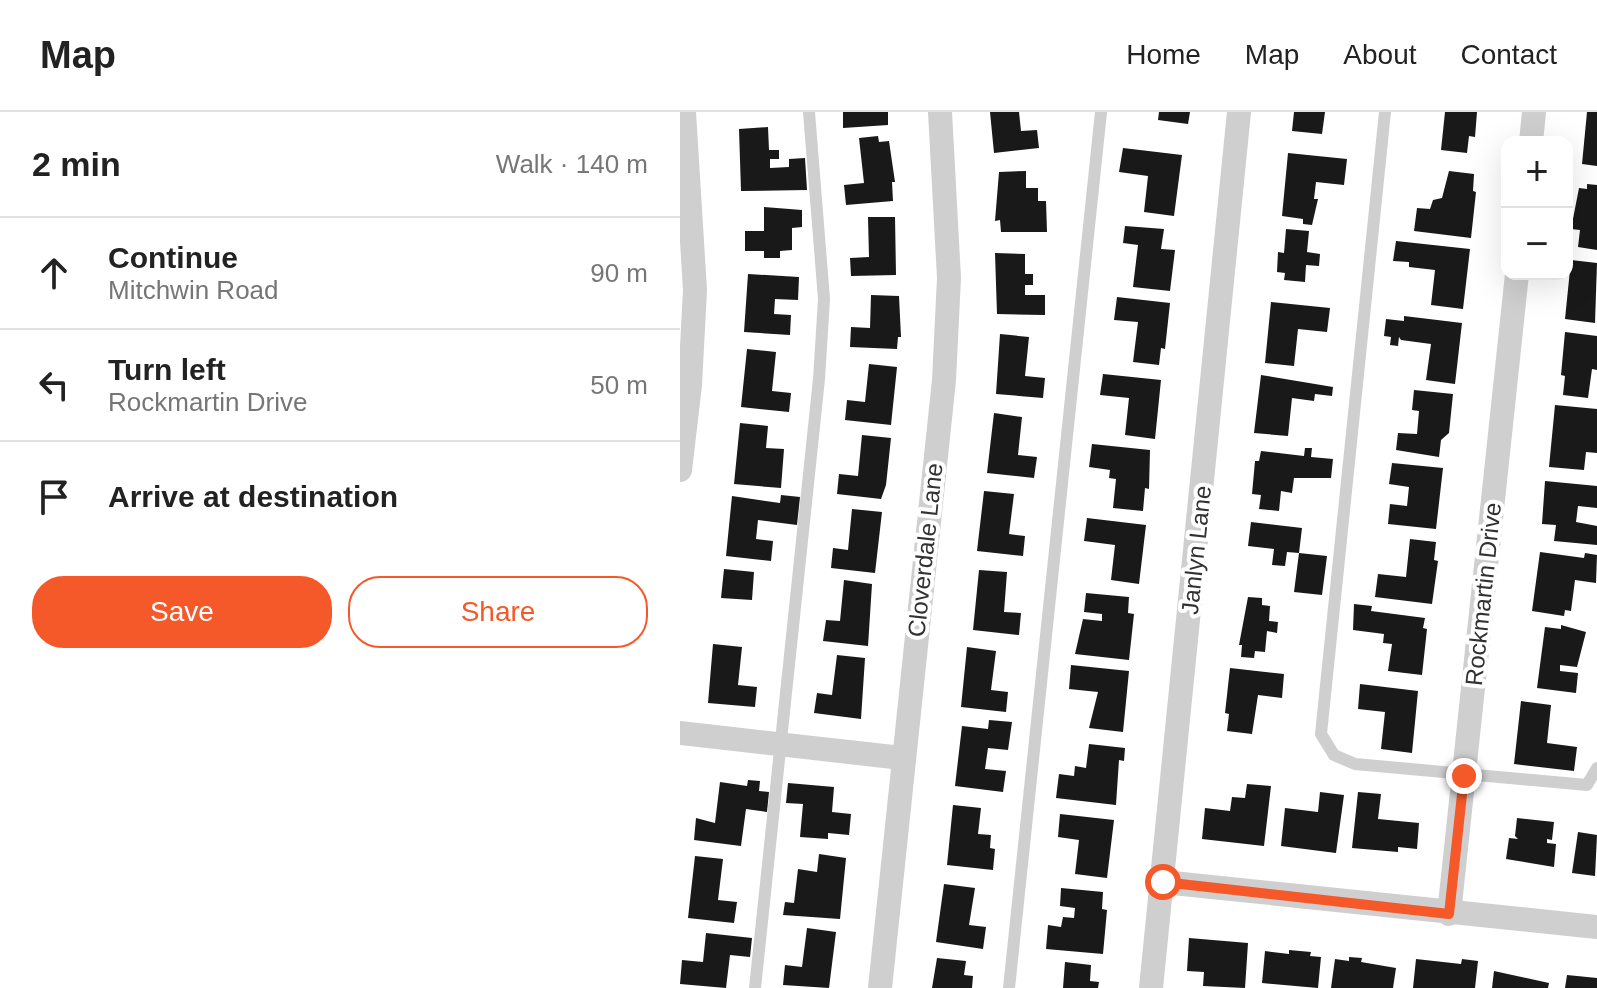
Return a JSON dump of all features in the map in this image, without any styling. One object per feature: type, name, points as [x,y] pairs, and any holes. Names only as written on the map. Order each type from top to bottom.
[{"type":"street","points":[[680,470],[690,385],[695,290],[684,112]]},
{"type":"street","name":"Cloverdale Lane","points":[[880,988],[944,380],[949,278],[940,112]]},
{"type":"street","name":"Janlyn Lane","points":[[1151,988],[1239,112]]},
{"type":"street","points":[[1532,136],[1534,112]]},
{"type":"street","name":"Rockmartin Drive","points":[[1449,914],[1516,280]]},
{"type":"street","points":[[680,733],[902,758]]},
{"type":"street","points":[[1163,882],[1597,927]]},
{"type":"lane","points":[[755,988],[824,299],[809,112]]},
{"type":"lane","points":[[1009,988],[1101,112]]},
{"type":"lane","points":[[1385,112],[1321,734],[1334,755],[1344,761],[1464,776],[1587,785],[1597,768]]},
{"type":"building","points":[[843,112],[888,112],[888,125],[843,128]]},
{"type":"building","points":[[990,112],[1019,112],[1021,131],[1037,130],[1039,148],[994,153]]},
{"type":"building","points":[[1159,112],[1190,112],[1188,124],[1158,120]]},
{"type":"building","points":[[1294,112],[1325,112],[1322,134],[1292,131]]},
{"type":"building","points":[[1445,112],[1477,112],[1475,137],[1469,136],[1467,153],[1441,150]]},
{"type":"building","points":[[1587,112],[1597,112],[1597,166],[1582,164]]},
{"type":"building","points":[[768,127],[769,150],[779,150],[779,159],[770,159],[770,168],[789,167],[789,159],[805,158],[807,190],[741,191],[739,129]]},
{"type":"building","points":[[878,136],[879,142],[889,141],[895,182],[892,182],[893,201],[846,205],[844,185],[864,183],[859,138]]},
{"type":"building","points":[[1123,148],[1182,155],[1174,216],[1144,212],[1148,176],[1119,172]]},
{"type":"building","points":[[1288,153],[1347,159],[1344,185],[1316,182],[1314,199],[1318,199],[1312,225],[1303,224],[1303,219],[1282,216]]},
{"type":"building","points":[[1026,171],[1026,188],[1038,188],[1038,201],[1046,201],[1047,232],[1001,232],[1000,220],[995,221],[999,172]]},
{"type":"building","points":[[1449,171],[1474,174],[1473,191],[1476,192],[1471,238],[1414,231],[1417,208],[1430,209],[1433,200],[1442,198]]},
{"type":"building","points":[[1587,184],[1597,185],[1597,250],[1578,247],[1580,230],[1573,229],[1579,188],[1587,189]]},
{"type":"building","points":[[764,207],[802,210],[802,227],[792,228],[792,250],[780,251],[780,258],[764,258],[764,251],[745,251],[745,231],[764,231]]},
{"type":"building","points":[[868,217],[895,217],[896,275],[851,276],[850,258],[869,257]]},
{"type":"building","points":[[1125,226],[1164,229],[1161,249],[1175,250],[1170,291],[1133,287],[1138,245],[1123,243]]},
{"type":"building","points":[[1286,229],[1309,231],[1307,252],[1320,254],[1319,266],[1306,265],[1305,282],[1284,280],[1285,273],[1277,272],[1278,252],[1284,253]]},
{"type":"building","points":[[1396,241],[1470,249],[1463,309],[1431,305],[1435,270],[1409,267],[1409,262],[1393,261]]},
{"type":"building","points":[[995,253],[1025,254],[1025,274],[1033,274],[1033,285],[1025,285],[1025,295],[1045,295],[1045,315],[997,314]]},
{"type":"building","points":[[1573,260],[1597,263],[1595,323],[1565,319],[1569,280],[1573,280]]},
{"type":"building","points":[[748,274],[799,277],[798,300],[775,299],[774,314],[791,315],[790,335],[744,332]]},
{"type":"building","points":[[871,295],[899,296],[901,337],[898,337],[897,349],[850,347],[851,327],[870,328]]},
{"type":"building","points":[[1117,297],[1170,303],[1165,349],[1161,348],[1159,365],[1133,362],[1138,322],[1114,320]]},
{"type":"building","points":[[1271,302],[1330,308],[1327,332],[1298,329],[1294,366],[1265,363]]},
{"type":"building","points":[[1404,316],[1462,323],[1455,384],[1426,380],[1431,344],[1401,340],[1399,337],[1398,346],[1390,345],[1391,337],[1384,336],[1386,319],[1404,321]]},
{"type":"building","points":[[1565,332],[1597,336],[1597,370],[1592,369],[1588,398],[1563,395],[1565,376],[1561,375]]},
{"type":"building","points":[[1000,334],[1029,337],[1025,376],[1045,378],[1043,398],[996,394]]},
{"type":"building","points":[[747,349],[776,352],[772,391],[791,393],[789,412],[741,407]]},
{"type":"building","points":[[869,364],[897,367],[891,425],[845,420],[847,400],[865,402]]},
{"type":"building","points":[[1103,374],[1161,380],[1155,439],[1125,435],[1129,398],[1100,395]]},
{"type":"building","points":[[1261,375],[1333,387],[1332,396],[1315,394],[1314,401],[1292,398],[1288,436],[1254,433]]},
{"type":"building","points":[[1414,390],[1453,394],[1449,433],[1441,440],[1439,457],[1396,450],[1398,433],[1417,434],[1419,411],[1412,410]]},
{"type":"building","points":[[1555,405],[1597,409],[1597,453],[1586,452],[1584,470],[1549,467]]},
{"type":"building","points":[[994,413],[1022,417],[1018,455],[1037,457],[1034,478],[987,473]]},
{"type":"building","points":[[740,423],[768,426],[766,448],[784,449],[781,488],[734,484]]},
{"type":"building","points":[[862,435],[891,438],[886,485],[881,499],[837,494],[839,474],[858,476]]},
{"type":"building","points":[[1092,444],[1150,450],[1149,489],[1145,488],[1143,511],[1113,508],[1116,479],[1109,478],[1110,470],[1089,467]]},
{"type":"building","points":[[1305,448],[1312,448],[1311,457],[1333,459],[1331,478],[1294,478],[1292,493],[1281,491],[1279,511],[1259,509],[1261,495],[1252,494],[1255,461],[1259,461],[1261,451],[1304,456]]},
{"type":"building","points":[[1392,463],[1443,468],[1436,529],[1388,524],[1390,504],[1407,506],[1409,487],[1389,484]]},
{"type":"building","points":[[1545,481],[1597,486],[1597,508],[1578,506],[1576,522],[1597,526],[1597,545],[1554,541],[1556,525],[1542,524]]},
{"type":"building","points":[[984,491],[1014,494],[1009,534],[1025,536],[1023,556],[977,551]]},
{"type":"building","points":[[781,495],[800,497],[797,525],[758,520],[756,539],[773,541],[771,561],[726,556],[732,496],[780,503]]},
{"type":"building","points":[[852,509],[882,512],[875,573],[831,568],[833,548],[848,550]]},
{"type":"building","points":[[1087,518],[1146,525],[1139,584],[1111,580],[1115,545],[1084,541]]},
{"type":"building","points":[[1251,522],[1302,528],[1299,553],[1287,552],[1285,566],[1272,565],[1274,549],[1248,546]]},
{"type":"building","points":[[1410,539],[1436,542],[1434,560],[1438,561],[1432,604],[1375,597],[1378,574],[1406,577]]},
{"type":"building","points":[[1540,552],[1584,558],[1585,553],[1597,555],[1596,583],[1575,580],[1571,611],[1565,610],[1564,616],[1532,611]]},
{"type":"building","points":[[1299,553],[1327,556],[1322,595],[1294,592]]},
{"type":"building","points":[[724,569],[754,572],[752,600],[721,598]]},
{"type":"building","points":[[979,570],[1007,572],[1004,612],[1021,613],[1019,635],[973,630]]},
{"type":"building","points":[[844,580],[872,584],[868,646],[823,641],[826,620],[840,621]]},
{"type":"building","points":[[1086,593],[1129,597],[1128,613],[1134,614],[1129,660],[1075,654],[1083,619],[1102,621],[1102,614],[1084,612]]},
{"type":"building","points":[[1248,597],[1262,598],[1262,605],[1270,606],[1269,621],[1278,622],[1277,633],[1267,631],[1265,652],[1255,651],[1254,658],[1241,657],[1242,645],[1239,645]]},
{"type":"building","points":[[1354,604],[1372,606],[1371,611],[1425,618],[1423,628],[1427,629],[1422,675],[1388,671],[1392,644],[1383,643],[1384,634],[1353,630]]},
{"type":"building","points":[[1561,625],[1586,632],[1577,667],[1560,665],[1560,671],[1578,673],[1576,693],[1537,688],[1545,627],[1561,629]]},
{"type":"building","points":[[713,644],[742,647],[738,685],[757,687],[755,707],[708,703]]},
{"type":"building","points":[[967,647],[996,651],[991,690],[1008,692],[1006,712],[961,707]]},
{"type":"building","points":[[837,655],[865,658],[861,719],[814,713],[817,693],[832,695]]},
{"type":"building","points":[[1071,665],[1129,671],[1123,732],[1089,728],[1098,692],[1069,689]]},
{"type":"building","points":[[1230,668],[1284,674],[1282,698],[1258,695],[1252,734],[1227,731],[1229,714],[1225,713]]},
{"type":"building","points":[[1360,684],[1418,691],[1412,753],[1381,749],[1385,712],[1358,709]]},
{"type":"building","points":[[1521,701],[1551,705],[1547,743],[1577,747],[1574,771],[1514,764]]},
{"type":"building","points":[[989,720],[1012,722],[1008,750],[988,748],[985,769],[1006,771],[1003,792],[955,786],[962,726],[988,729]]},
{"type":"building","points":[[1089,744],[1125,748],[1124,761],[1119,760],[1116,805],[1056,798],[1059,774],[1074,776],[1075,766],[1086,768]]},
{"type":"building","points":[[748,780],[760,781],[759,791],[769,792],[767,812],[746,809],[741,846],[694,840],[696,818],[715,823],[720,782],[747,786]]},
{"type":"building","points":[[788,783],[834,787],[832,812],[851,814],[849,835],[828,833],[828,839],[800,837],[803,804],[786,803]]},
{"type":"building","points":[[1247,784],[1271,786],[1264,846],[1202,839],[1205,808],[1230,811],[1232,797],[1245,798]]},
{"type":"building","points":[[1320,792],[1344,795],[1336,853],[1281,846],[1285,808],[1318,812]]},
{"type":"building","points":[[1358,792],[1381,794],[1378,819],[1419,823],[1417,849],[1398,847],[1398,852],[1352,848]]},
{"type":"building","points":[[953,805],[981,808],[978,834],[991,835],[990,848],[995,849],[993,870],[947,865]]},
{"type":"building","points":[[1060,814],[1114,820],[1107,878],[1075,874],[1079,840],[1058,837]]},
{"type":"building","points":[[1517,818],[1554,822],[1552,840],[1547,839],[1547,843],[1556,844],[1554,867],[1506,859],[1509,838],[1518,839],[1515,836]]},
{"type":"building","points":[[1578,832],[1597,835],[1595,876],[1572,873]]},
{"type":"building","points":[[819,854],[846,858],[840,919],[783,915],[785,902],[794,903],[798,869],[817,872]]},
{"type":"building","points":[[695,856],[723,859],[718,900],[737,902],[734,923],[688,918]]},
{"type":"building","points":[[944,884],[975,888],[969,925],[986,927],[983,949],[936,942]]},
{"type":"building","points":[[1061,888],[1103,892],[1102,909],[1107,910],[1103,954],[1046,949],[1048,925],[1061,927],[1063,917],[1074,918],[1075,908],[1060,906]]},
{"type":"building","points":[[807,928],[836,932],[829,988],[783,985],[785,965],[802,967]]},
{"type":"building","points":[[706,933],[752,938],[750,957],[730,955],[726,988],[680,984],[682,960],[703,962]]},
{"type":"building","points":[[1189,938],[1248,943],[1245,988],[1203,986],[1204,972],[1187,971]]},
{"type":"building","points":[[1289,950],[1311,952],[1310,956],[1321,957],[1318,988],[1262,983],[1265,951],[1289,954]]},
{"type":"building","points":[[1349,957],[1396,968],[1393,988],[1331,988],[1335,959],[1349,961]]},
{"type":"building","points":[[937,958],[966,961],[964,975],[973,976],[972,988],[932,988]]},
{"type":"building","points":[[1416,959],[1461,964],[1462,959],[1478,961],[1475,988],[1413,988]]},
{"type":"building","points":[[1065,962],[1091,965],[1090,981],[1099,982],[1098,988],[1063,988]]},
{"type":"building","points":[[1494,971],[1549,983],[1548,988],[1492,988]]},
{"type":"building","points":[[1567,975],[1597,978],[1597,988],[1565,988]]},
{"type":"route","points":[[1163,882],[1449,914],[1464,776]]}]
